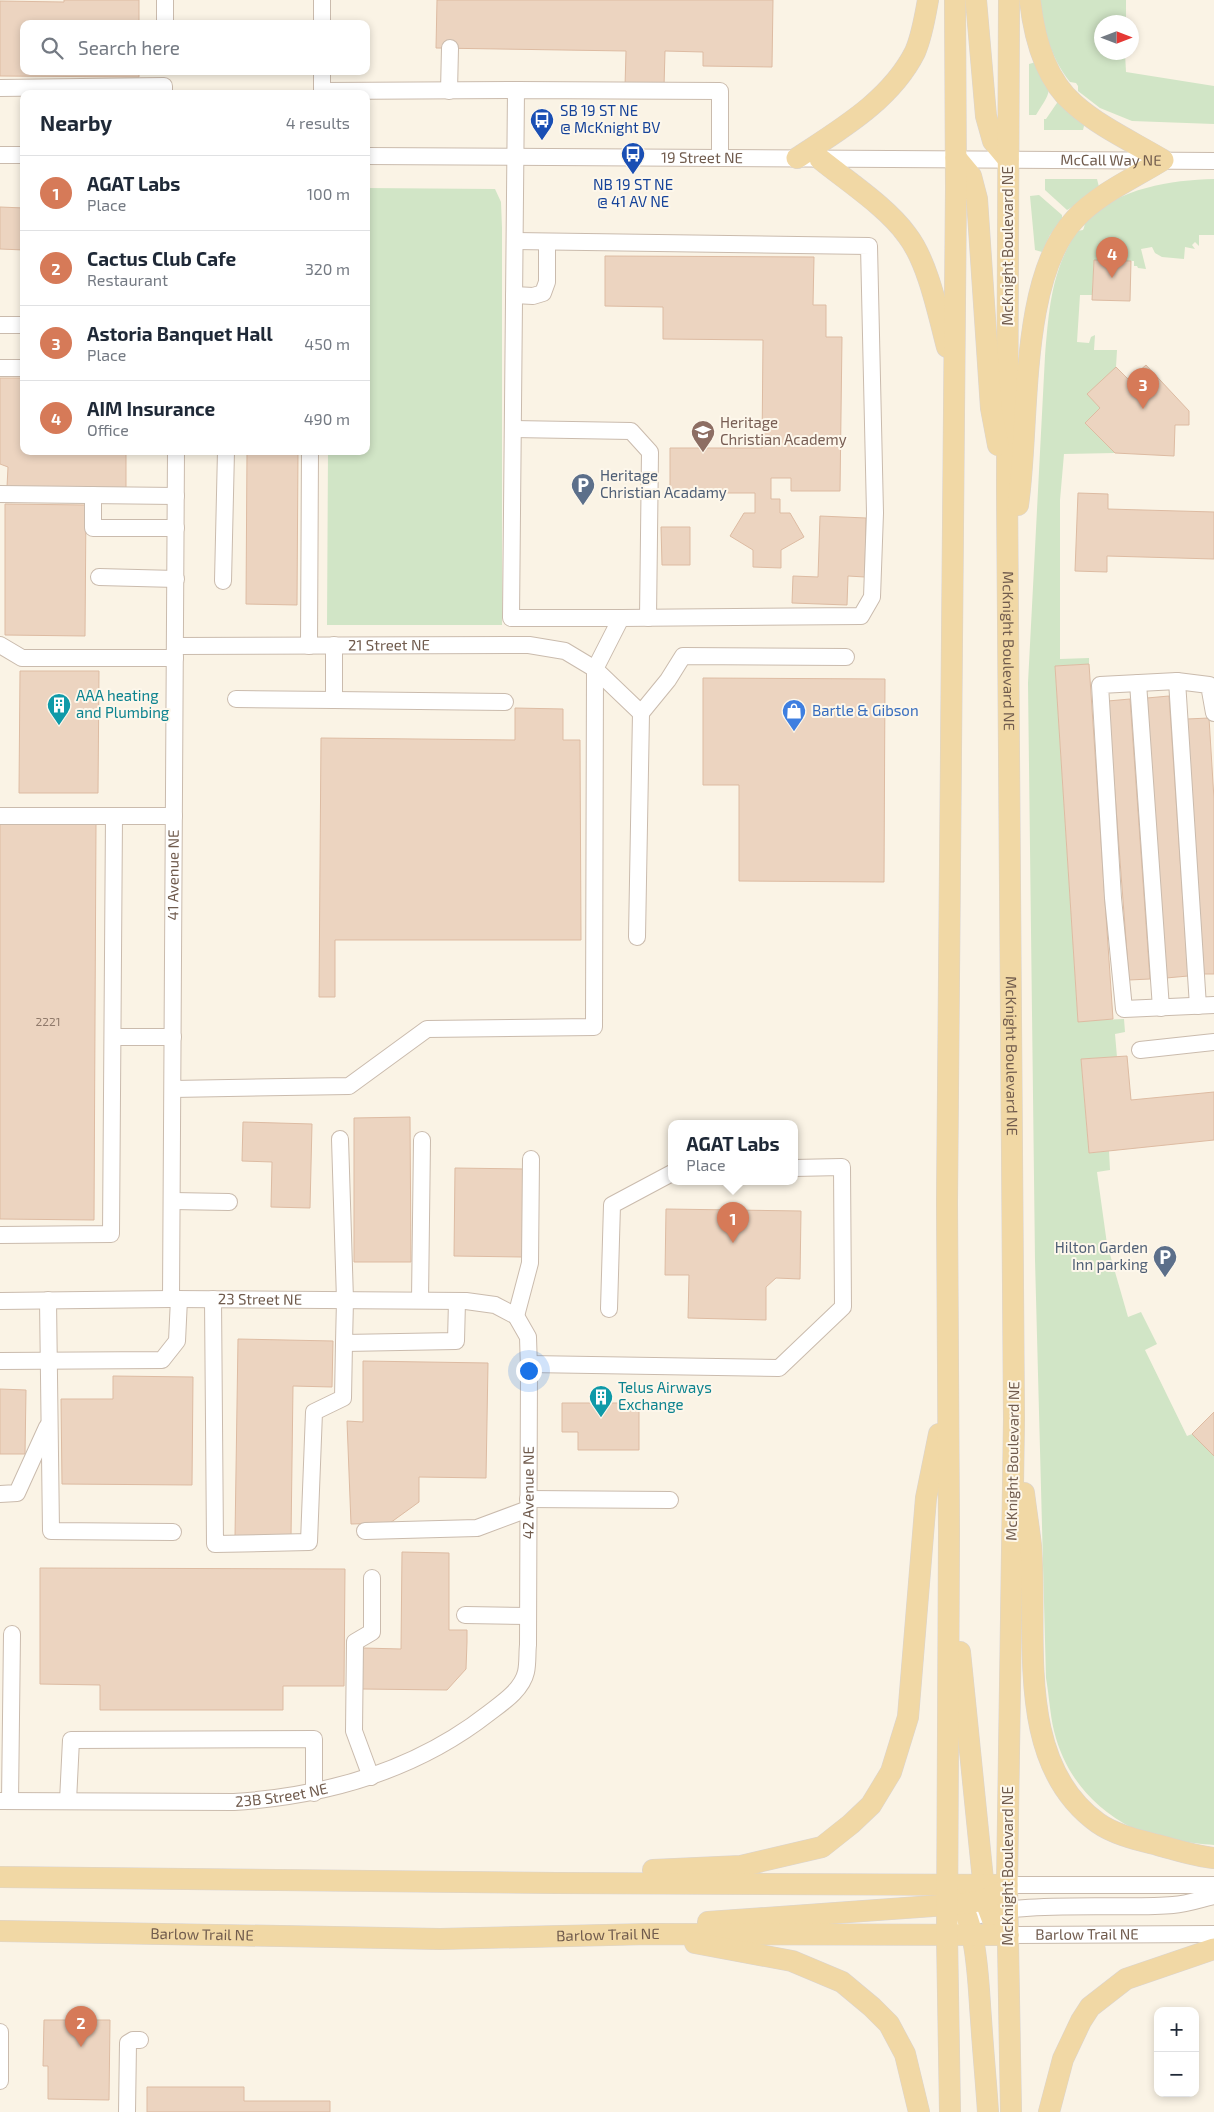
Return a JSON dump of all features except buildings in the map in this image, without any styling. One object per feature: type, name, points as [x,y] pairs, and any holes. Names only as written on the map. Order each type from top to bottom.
[{"type":"main road","points":[[797,158],[856,119],[894,81],[915,52],[925,20],[928,0]]},
{"type":"main road","points":[[955,0],[956,158],[947,1120],[949,1532],[947,1884],[976,1952],[988,2112]]},
{"type":"main road","points":[[976,0],[986,116],[993,141],[1008,159]]},
{"type":"main road","name":"McKnight Boulevard NE","points":[[1007,1885],[1014,1419],[1007,488],[1009,0]]},
{"type":"main road","points":[[1008,572],[1021,485],[1031,350],[1038,294],[1047,266],[1059,242],[1073,221],[1086,209],[1163,160],[1094,119],[1073,104],[1060,89],[1047,65],[1033,28],[1030,0]]},
{"type":"main road","points":[[956,158],[971,176],[977,199],[991,408],[1007,488]]},
{"type":"main road","points":[[820,159],[892,218],[908,235],[931,287],[954,374]]},
{"type":"main road","points":[[557,1883],[594,1872],[741,1866],[822,1847],[871,1805],[890,1772],[908,1717],[926,1498],[947,1392]]},
{"type":"main road","points":[[1014,1419],[1031,1546],[1034,1692],[1046,1752],[1065,1792],[1098,1824],[1126,1836],[1199,1856],[1214,1858]]},
{"type":"main road","points":[[949,1532],[993,1921],[1008,1935]]},
{"type":"main road","points":[[0,1877],[557,1883],[947,1884],[991,1902]]},
{"type":"main road","points":[[950,2112],[947,1934],[962,1916],[991,1902],[1007,1885]]},
{"type":"main road","points":[[649,1934],[714,1920],[962,1916]]},
{"type":"main road","name":"Barlow Trail NE","points":[[0,1931],[440,1940],[649,1934],[947,1934],[962,1916],[1008,1935]]},
{"type":"main road","points":[[649,1934],[792,1962],[842,1982],[889,2024],[904,2054],[919,2112]]},
{"type":"main road","name":"McKnight Boulevard NE","points":[[1008,1935],[1011,2112]]},
{"type":"main road","points":[[1049,2112],[1062,2059],[1090,2007],[1126,1980],[1214,1949]]},
{"type":"street","points":[[165,0],[165,20]]},
{"type":"street","points":[[322,0],[322,20]]},
{"type":"street","points":[[449,91],[450,48]]},
{"type":"street","points":[[322,75],[322,90]]},
{"type":"street","points":[[0,88],[164,84]]},
{"type":"street","points":[[509,645],[511,618],[516,90]]},
{"type":"street","points":[[370,92],[516,90],[720,91],[720,157]]},
{"type":"street","points":[[0,155],[20,155]]},
{"type":"street","name":"19 Street NE","points":[[370,156],[1008,159]]},
{"type":"street","name":"McCall Way NE","points":[[1008,159],[1214,161]]},
{"type":"street","points":[[511,618],[861,616],[872,597],[875,513],[869,246],[515,241]]},
{"type":"street","points":[[514,295],[533,296],[543,293],[547,282],[547,242]]},
{"type":"street","points":[[0,326],[20,325]]},
{"type":"street","points":[[0,368],[20,368]]},
{"type":"street","points":[[513,429],[631,431],[650,452],[648,618]]},
{"type":"street","name":"41 Avenue NE","points":[[49,1361],[162,1360],[177,1341],[173,1201],[176,455]]},
{"type":"street","points":[[223,581],[226,455]]},
{"type":"street","points":[[309,646],[310,455]]},
{"type":"street","points":[[0,494],[176,496]]},
{"type":"street","points":[[93,495],[94,528],[176,528]]},
{"type":"street","points":[[98,577],[176,579]]},
{"type":"street","points":[[173,1089],[348,1086],[427,1029],[594,1027],[596,669],[621,618]]},
{"type":"street","name":"21 Street NE","points":[[0,645],[22,658],[334,645],[529,645],[565,651],[596,669],[641,713]]},
{"type":"street","points":[[334,645],[334,700]]},
{"type":"street","points":[[637,937],[641,713],[668,680],[683,656],[846,657]]},
{"type":"street","points":[[1177,681],[1206,1006],[1124,1009],[1113,898],[1100,685],[1177,681],[1209,685],[1213,706]]},
{"type":"street","points":[[1138,683],[1161,1008]]},
{"type":"street","points":[[236,698],[505,702]]},
{"type":"street","points":[[0,816],[174,816]]},
{"type":"street","points":[[0,1235],[111,1234],[114,816]]},
{"type":"street","points":[[112,1037],[173,1037]]},
{"type":"street","points":[[1140,1050],[1214,1042]]},
{"type":"street","points":[[214,1299],[215,1544],[309,1542],[314,1412],[343,1398],[345,1300],[340,1139]]},
{"type":"street","points":[[420,1300],[422,1140]]},
{"type":"street","points":[[516,1316],[530,1263],[532,1159]]},
{"type":"street","points":[[529,1364],[779,1368],[843,1306],[842,1167],[798,1168]]},
{"type":"street","points":[[609,1310],[612,1204],[668,1175]]},
{"type":"street","points":[[173,1201],[229,1202]]},
{"type":"street","name":"23 Street NE","points":[[0,1301],[175,1299],[457,1300],[495,1305],[516,1316]]},
{"type":"street","points":[[48,1300],[51,1531],[173,1532]]},
{"type":"street","points":[[344,1343],[456,1341],[457,1300]]},
{"type":"street","name":"42 Avenue NE","points":[[516,1316],[528,1337],[529,1364],[526,1673]]},
{"type":"street","points":[[0,1361],[49,1361]]},
{"type":"street","points":[[0,1494],[17,1493],[50,1420]]},
{"type":"street","points":[[365,1530],[477,1528],[528,1504],[670,1500]]},
{"type":"street","points":[[371,1776],[354,1731],[355,1642],[372,1632],[372,1578]]},
{"type":"street","points":[[465,1615],[528,1616]]},
{"type":"street","points":[[5,1801],[12,1634]]},
{"type":"street","name":"23B Street NE","points":[[5,1801],[234,1802],[272,1800],[314,1793],[371,1776],[422,1755],[482,1718],[508,1698],[519,1686],[526,1673]]},
{"type":"street","points":[[68,1801],[71,1740],[314,1739],[314,1793]]},
{"type":"street","points":[[1007,1885],[1214,1885]]},
{"type":"street","points":[[991,1902],[1174,1905],[1214,1896]]},
{"type":"street","name":"Barlow Trail NE","points":[[1008,1935],[1214,1934]]},
{"type":"street","points":[[0,2032],[0,2080]]},
{"type":"street","points":[[127,2112],[128,2043],[133,2040],[140,2040]]},
{"type":"green space","points":[[1039,0],[1126,0],[1126,15],[1094,15],[1094,60],[1125,60],[1126,72],[1214,86],[1214,124],[1132,121],[1100,108],[1078,91],[1076,83],[1070,82],[1063,73],[1046,33]]},
{"type":"green space","points":[[1036,62],[1049,89],[1046,99],[1036,115],[1029,115],[1029,64]]},
{"type":"green space","points":[[1059,100],[1085,122],[1083,130],[1044,130],[1044,119],[1046,119]]},
{"type":"green space","points":[[1045,179],[1097,179],[1099,187],[1067,210],[1045,190]]},
{"type":"green space","points":[[1214,179],[1214,235],[1199,235],[1199,246],[1195,242],[1192,245],[1195,249],[1185,247],[1184,259],[1162,257],[1155,253],[1152,247],[1141,249],[1146,269],[1134,266],[1134,261],[1094,260],[1092,295],[1080,295],[1077,342],[1089,343],[1091,337],[1095,335],[1094,350],[1117,350],[1116,367],[1088,394],[1100,408],[1086,423],[1115,453],[1064,454],[1060,500],[1060,659],[1089,658],[1089,664],[1055,666],[1078,1021],[1124,1019],[1125,1032],[1115,1034],[1117,1057],[1081,1059],[1089,1153],[1109,1151],[1110,1170],[1097,1172],[1107,1244],[1128,1317],[1141,1312],[1157,1344],[1145,1350],[1187,1436],[1192,1434],[1214,1456],[1214,1845],[1183,1842],[1150,1835],[1132,1828],[1104,1810],[1082,1788],[1065,1762],[1051,1718],[1046,1678],[1035,1260],[1028,683],[1045,356],[1050,307],[1062,261],[1077,231],[1083,230],[1087,220],[1114,200],[1130,193],[1163,184]]},
{"type":"green space","points":[[370,188],[495,189],[501,202],[502,228],[502,625],[327,625],[328,455],[370,455]]},
{"type":"green space","points":[[1039,195],[1062,215],[1042,252],[1035,250],[1030,196]]},
{"type":"place","name":"SB 19 ST NE @ McKnight BV","points":[[542,141]]},
{"type":"place","name":"NB 19 ST NE @ 41 AV NE","points":[[633,175]]},
{"type":"place","name":"AIM Insurance","points":[[1112,278]]},
{"type":"place","name":"Astoria Banquet Hall","points":[[1143,409]]},
{"type":"place","name":"Heritage Christian Academy","points":[[703,453]]},
{"type":"place","name":"Heritage Christian Acadamy","points":[[583,506]]},
{"type":"place","name":"AAA heating and Plumbing","points":[[59,726]]},
{"type":"place","name":"Bartle & Gibson","points":[[794,732]]},
{"type":"place","name":"AGAT Labs","points":[[733,1243]]},
{"type":"place","name":"Hilton Garden Inn parking","points":[[1165,1278]]},
{"type":"place","name":"Telus Airways Exchange","points":[[601,1418]]},
{"type":"place","name":"Cactus Club Cafe","points":[[81,2047]]}]
